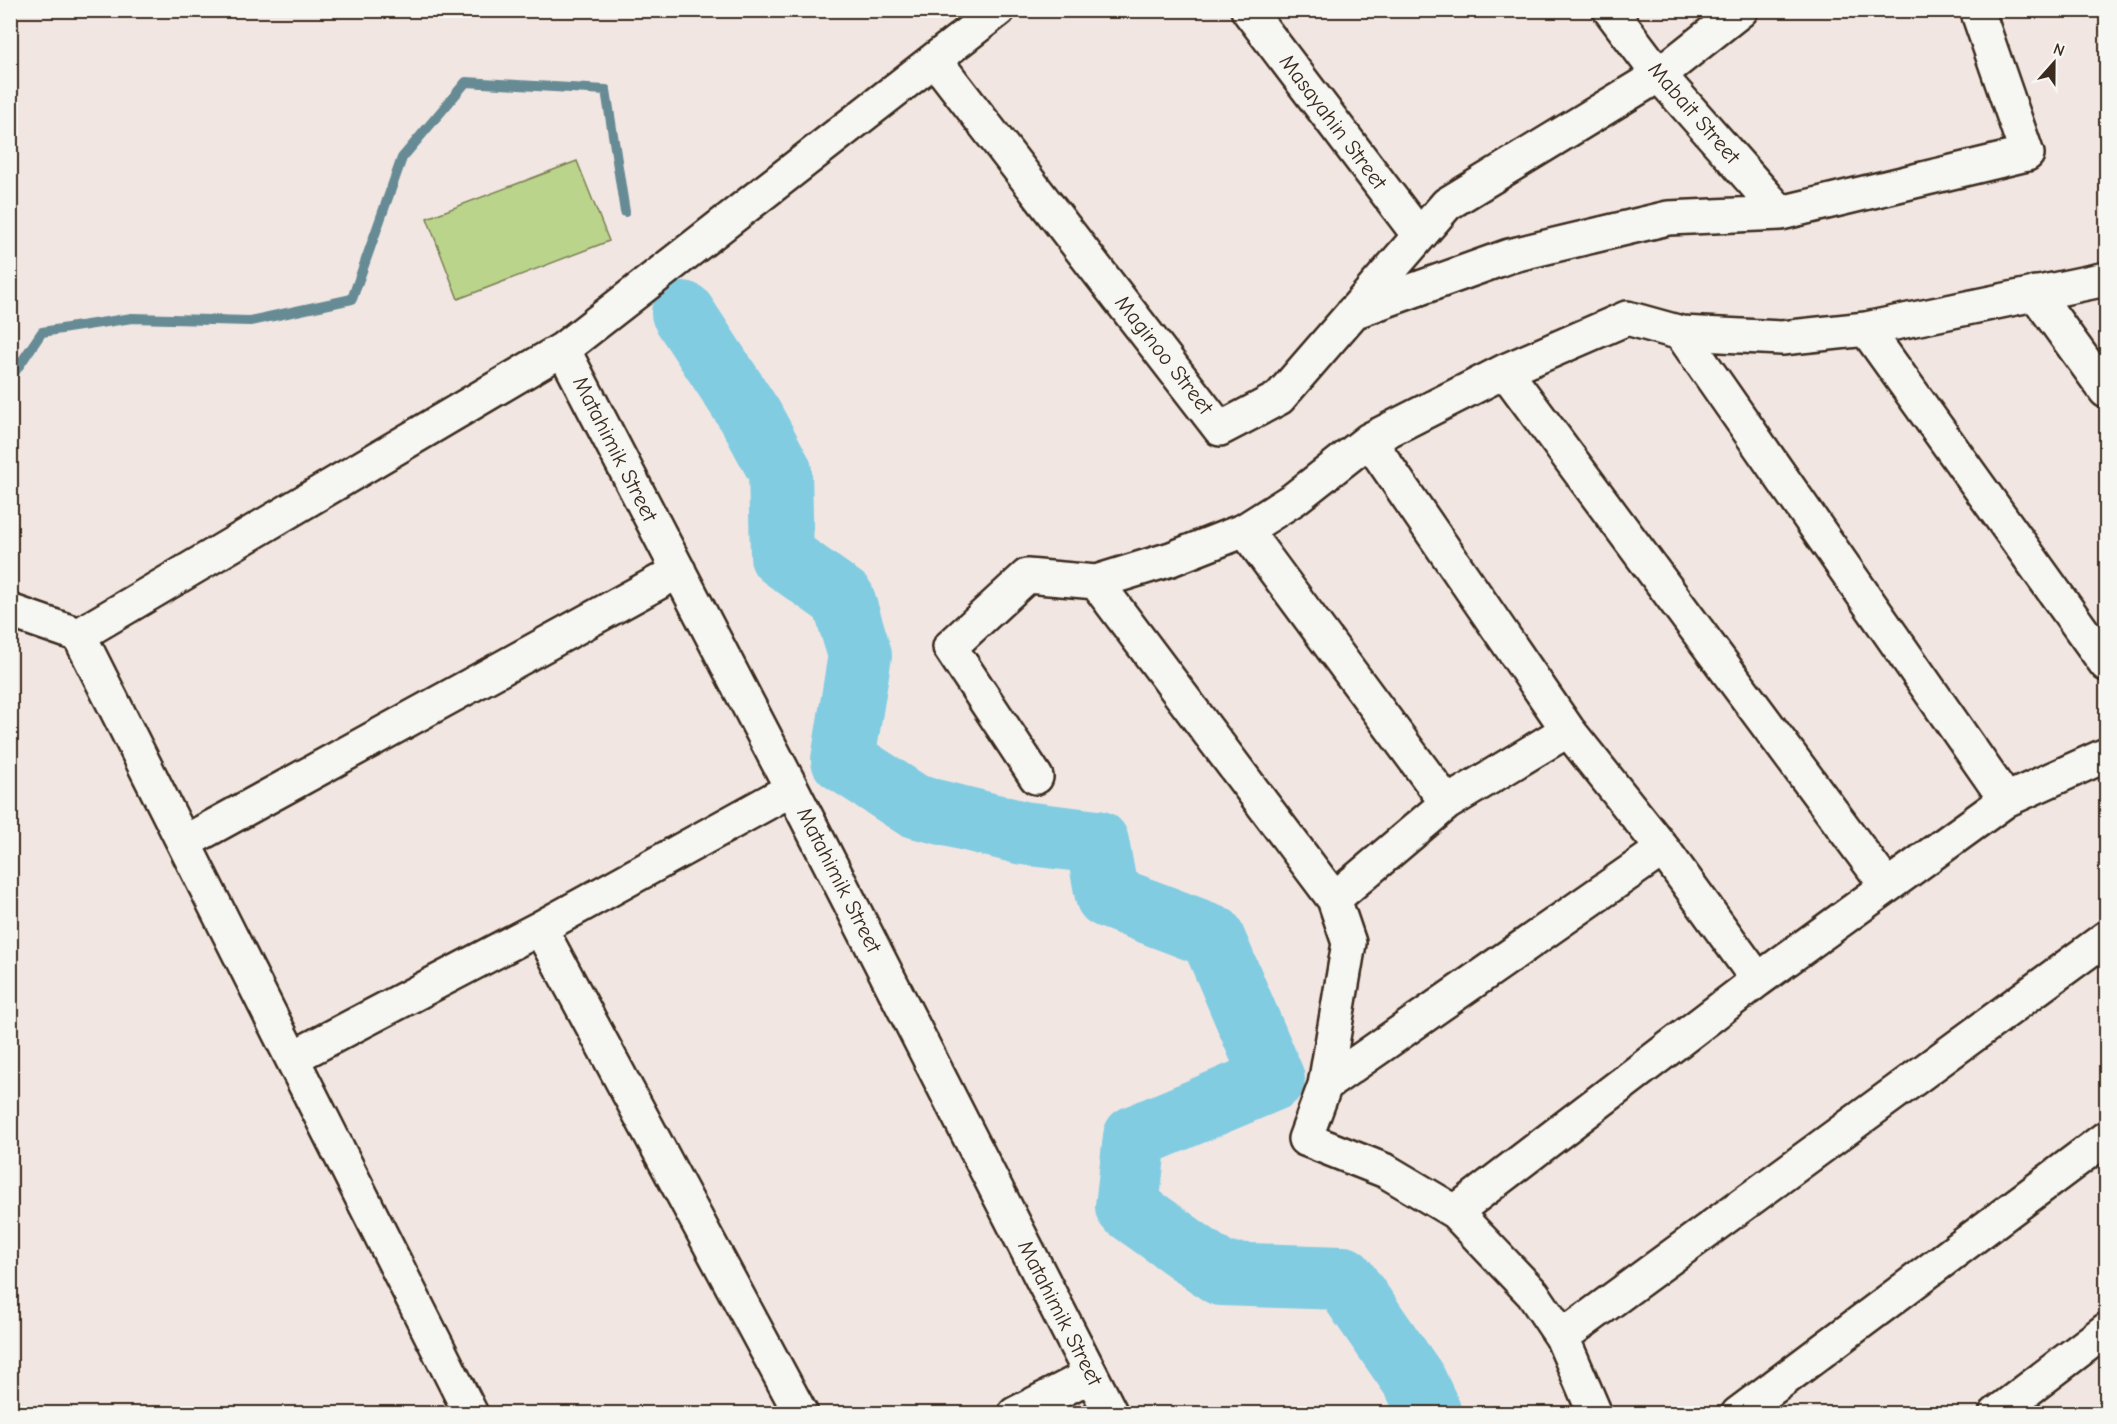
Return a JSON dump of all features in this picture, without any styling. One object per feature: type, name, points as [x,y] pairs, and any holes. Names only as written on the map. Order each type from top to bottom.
[{"type":"street","points":[[79,634],[563,349],[998,10]]},
{"type":"street","name":"Masayahin Street","points":[[1248,10],[1418,234]]},
{"type":"street","name":"Mabait Street","points":[[1610,10],[1659,75],[1781,213]]},
{"type":"street","name":"Maginoo Street","points":[[935,60],[1220,429],[1279,398],[1418,234],[1447,204],[1659,75],[1741,10]]},
{"type":"street","points":[[1353,312],[1509,256],[1668,218],[1781,213],[2027,154],[1977,10]]},
{"type":"street","points":[[1036,777],[950,647],[1027,576],[1096,582],[1171,559],[1245,530],[1294,499],[1369,440],[1505,371],[1627,318],[1680,333],[1782,338],[1866,329],[2106,279]]},
{"type":"street","points":[[2035,293],[2106,391]]},
{"type":"street","points":[[1866,329],[2106,664]]},
{"type":"street","points":[[1680,333],[2006,800]]},
{"type":"street","name":"Matahimik Street","points":[[563,349],[1112,1413]]},
{"type":"street","points":[[1505,371],[1886,885]]},
{"type":"street","points":[[1369,440],[1568,730],[1663,849],[1758,980]]},
{"type":"street","points":[[1245,530],[1447,803]]},
{"type":"street","points":[[185,842],[679,572]]},
{"type":"street","points":[[1096,582],[1334,899],[1349,943],[1325,1085],[1305,1139],[1386,1172],[1455,1212],[1533,1294],[1562,1337],[1595,1413]]},
{"type":"street","points":[[10,612],[79,634],[294,1057],[471,1413]]},
{"type":"street","points":[[1334,899],[1447,803],[1568,730]]},
{"type":"street","points":[[1455,1212],[1758,980],[2006,800],[2106,755]]},
{"type":"street","points":[[294,1057],[540,928],[792,789]]},
{"type":"street","points":[[1325,1085],[1663,849]]},
{"type":"street","points":[[540,928],[801,1413]]},
{"type":"street","points":[[1562,1337],[2106,938]]},
{"type":"street","points":[[1738,1413],[2106,1138]]},
{"type":"street","points":[[1996,1413],[2106,1330]]},
{"type":"street","points":[[1015,1413],[1092,1375]]},
{"type":"green space","points":[[577,161],[609,241],[458,299],[427,218]]},
{"type":"waterway","points":[[10,379],[42,332],[132,318],[250,321],[352,299],[402,158],[466,82],[606,90],[625,212]]},
{"type":"waterway","points":[[683,313],[751,417],[780,471],[782,556],[843,599],[860,655],[843,760],[914,806],[1023,833],[1097,842],[1107,896],[1212,936],[1273,1079],[1135,1137],[1127,1207],[1221,1274],[1343,1278],[1415,1382],[1430,1414]]}]
